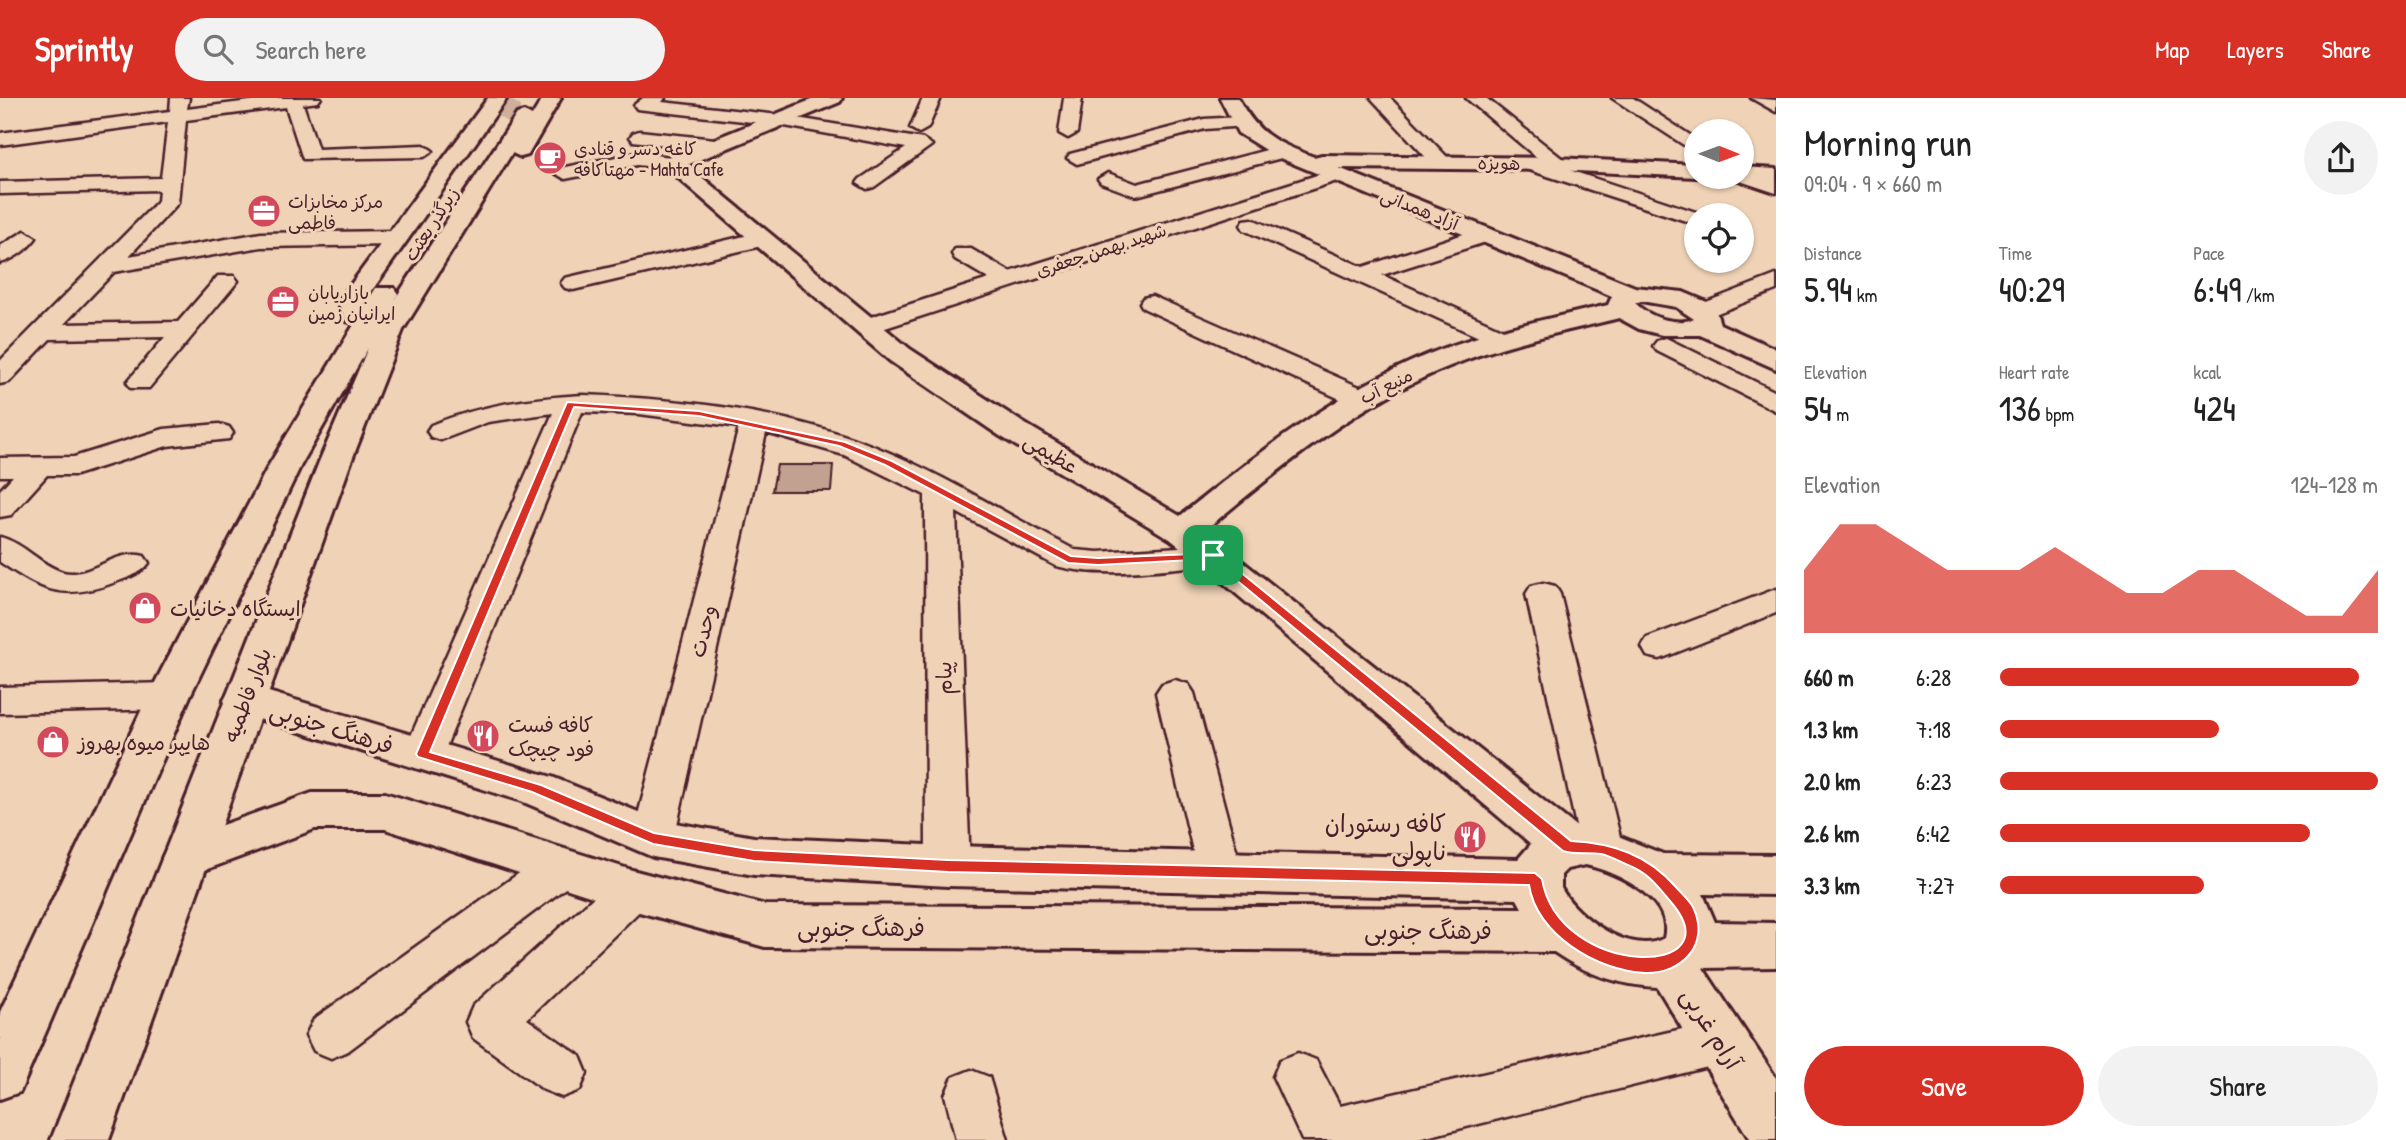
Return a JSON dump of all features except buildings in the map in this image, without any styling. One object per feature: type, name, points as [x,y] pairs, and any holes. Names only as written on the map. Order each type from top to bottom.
[{"type":"main road","points":[[672,163],[833,98]]},
{"type":"main road","name":"آزاد همدانی","points":[[1229,98],[1240,122],[1253,136],[1335,175],[1485,235],[1627,302],[1654,324],[1682,329],[1704,318]]},
{"type":"main road","points":[[0,1073],[169,696],[285,465],[375,330],[436,295],[550,99]]},
{"type":"main road","points":[[375,330],[351,302],[395,238],[506,106]]},
{"type":"main road","name":"زیرگذر بعثت","points":[[375,330],[506,106]]},
{"type":"main road","name":"هویزه","points":[[1292,156],[1684,170]]},
{"type":"main road","name":"عظیمی","points":[[672,163],[900,355],[1011,429],[1182,532],[1213,555],[1569,858]]},
{"type":"main road","points":[[1754,174],[1776,175]]},
{"type":"main road","name":"منبع آب","points":[[1182,532],[1282,450],[1361,398],[1437,361],[1501,338],[1627,302]]},
{"type":"main road","points":[[1704,318],[1776,359]]},
{"type":"main road","name":"بلوار فاطمیه","points":[[80,1140],[245,700],[375,330]]},
{"type":"main road","name":"فرهنگ جنوبی","points":[[245,700],[536,789],[653,838],[754,856],[948,866],[1220,872],[1569,858]]},
{"type":"main road","name":"فرهنگ جنوبی","points":[[186,858],[312,811],[385,811],[632,890],[765,926],[1562,930]]},
{"type":"main road","points":[[1680,953],[1692,928],[1686,909],[1656,874],[1630,859],[1569,858],[1538,895],[1547,913],[1562,930],[1587,948],[1616,961],[1645,966],[1680,953],[1776,945]]},
{"type":"main road","points":[[1656,874],[1776,875]]},
{"type":"main road","name":"آرام غربی","points":[[1680,953],[1722,1043],[1776,1129]]},
{"type":"street","points":[[656,98],[643,105],[779,120],[923,145],[867,183]]},
{"type":"street","points":[[919,128],[932,98]]},
{"type":"street","points":[[1068,133],[1073,98]]},
{"type":"street","points":[[1380,98],[1441,162]]},
{"type":"street","points":[[1475,98],[1557,164]]},
{"type":"street","points":[[1621,98],[1684,139]]},
{"type":"street","points":[[1760,98],[1776,107]]},
{"type":"street","points":[[0,139],[178,107],[300,99],[310,155],[424,151]]},
{"type":"street","points":[[0,376],[168,203],[178,107]]},
{"type":"street","points":[[1180,114],[1204,124]]},
{"type":"street","points":[[1077,158],[1204,124],[1240,122]]},
{"type":"street","points":[[630,136],[715,145]]},
{"type":"street","points":[[1108,179],[1136,190],[1292,156]]},
{"type":"street","points":[[565,173],[637,159],[672,163]]},
{"type":"street","points":[[1530,164],[1684,214]]},
{"type":"street","name":"شهید بهمن جعفری","points":[[867,326],[1335,175]]},
{"type":"street","points":[[1754,179],[1776,187]]},
{"type":"street","points":[[0,188],[170,184]]},
{"type":"street","points":[[1252,225],[1501,338]]},
{"type":"street","points":[[1075,235],[1101,250]]},
{"type":"street","points":[[1360,275],[1485,235]]},
{"type":"street","points":[[0,257],[25,238]]},
{"type":"street","points":[[109,266],[261,240],[395,238]]},
{"type":"street","points":[[573,283],[762,239]]},
{"type":"street","points":[[963,254],[1007,280]]},
{"type":"street","points":[[140,382],[226,281]]},
{"type":"street","points":[[1704,318],[1776,282]]},
{"type":"street","points":[[1152,303],[1361,398]]},
{"type":"street","points":[[44,332],[184,329]]},
{"type":"street","points":[[1666,346],[1776,402]]},
{"type":"street","points":[[422,754],[570,404]]},
{"type":"street","points":[[441,431],[466,417],[502,409],[570,404],[699,414],[754,423],[841,444],[888,463],[1068,559],[1098,562],[1213,555]]},
{"type":"street","name":"وحدت","points":[[653,838],[754,423]]},
{"type":"street","points":[[0,467],[76,466],[164,438],[219,433]]},
{"type":"street","points":[[0,508],[39,466]]},
{"type":"street","name":"پیام","points":[[940,491],[948,866]]},
{"type":"street","points":[[0,547],[55,583],[69,586],[132,563]]},
{"type":"street","points":[[1543,594],[1569,858]]},
{"type":"street","points":[[1660,646],[1776,600]]},
{"type":"street","points":[[1175,693],[1220,872]]},
{"type":"street","points":[[0,700],[169,696]]},
{"type":"street","points":[[331,1034],[561,867]]},
{"type":"street","points":[[562,1073],[490,1022],[632,890]]},
{"type":"street","points":[[1298,1077],[1328,1137],[1722,1043]]},
{"type":"tunnel","points":[[501,118],[515,98]]},
{"type":"place","name":"کاغه دسر و قنادی مهتاکافه - Mahta Cafe","points":[[550,158]]},
{"type":"place","name":"مرکز مخابزات فاطمی","points":[[264,211]]},
{"type":"place","name":"بازاریابان ایرانیان زمین","points":[[283,302]]},
{"type":"place","name":"ایستگاه دخانیات","points":[[145,608]]},
{"type":"place","name":"کافه فست فود چیچک","points":[[483,736]]},
{"type":"place","name":"هایپر میوه بهروز","points":[[53,742]]},
{"type":"place","name":"کافه رستوران ناپولی","points":[[1470,837]]},
{"type":"route","points":[[570,404],[699,414],[754,423],[841,444],[888,463],[1068,559],[1098,562],[1213,555],[1568,847],[1602,849],[1639,863],[1656,874],[1674,891],[1686,909],[1692,928],[1689,944],[1682,955],[1670,962],[1645,966],[1616,961],[1587,948],[1562,930],[1547,913],[1538,895],[1535,879],[948,866],[754,856],[653,838],[536,789],[422,754],[570,404]]}]
